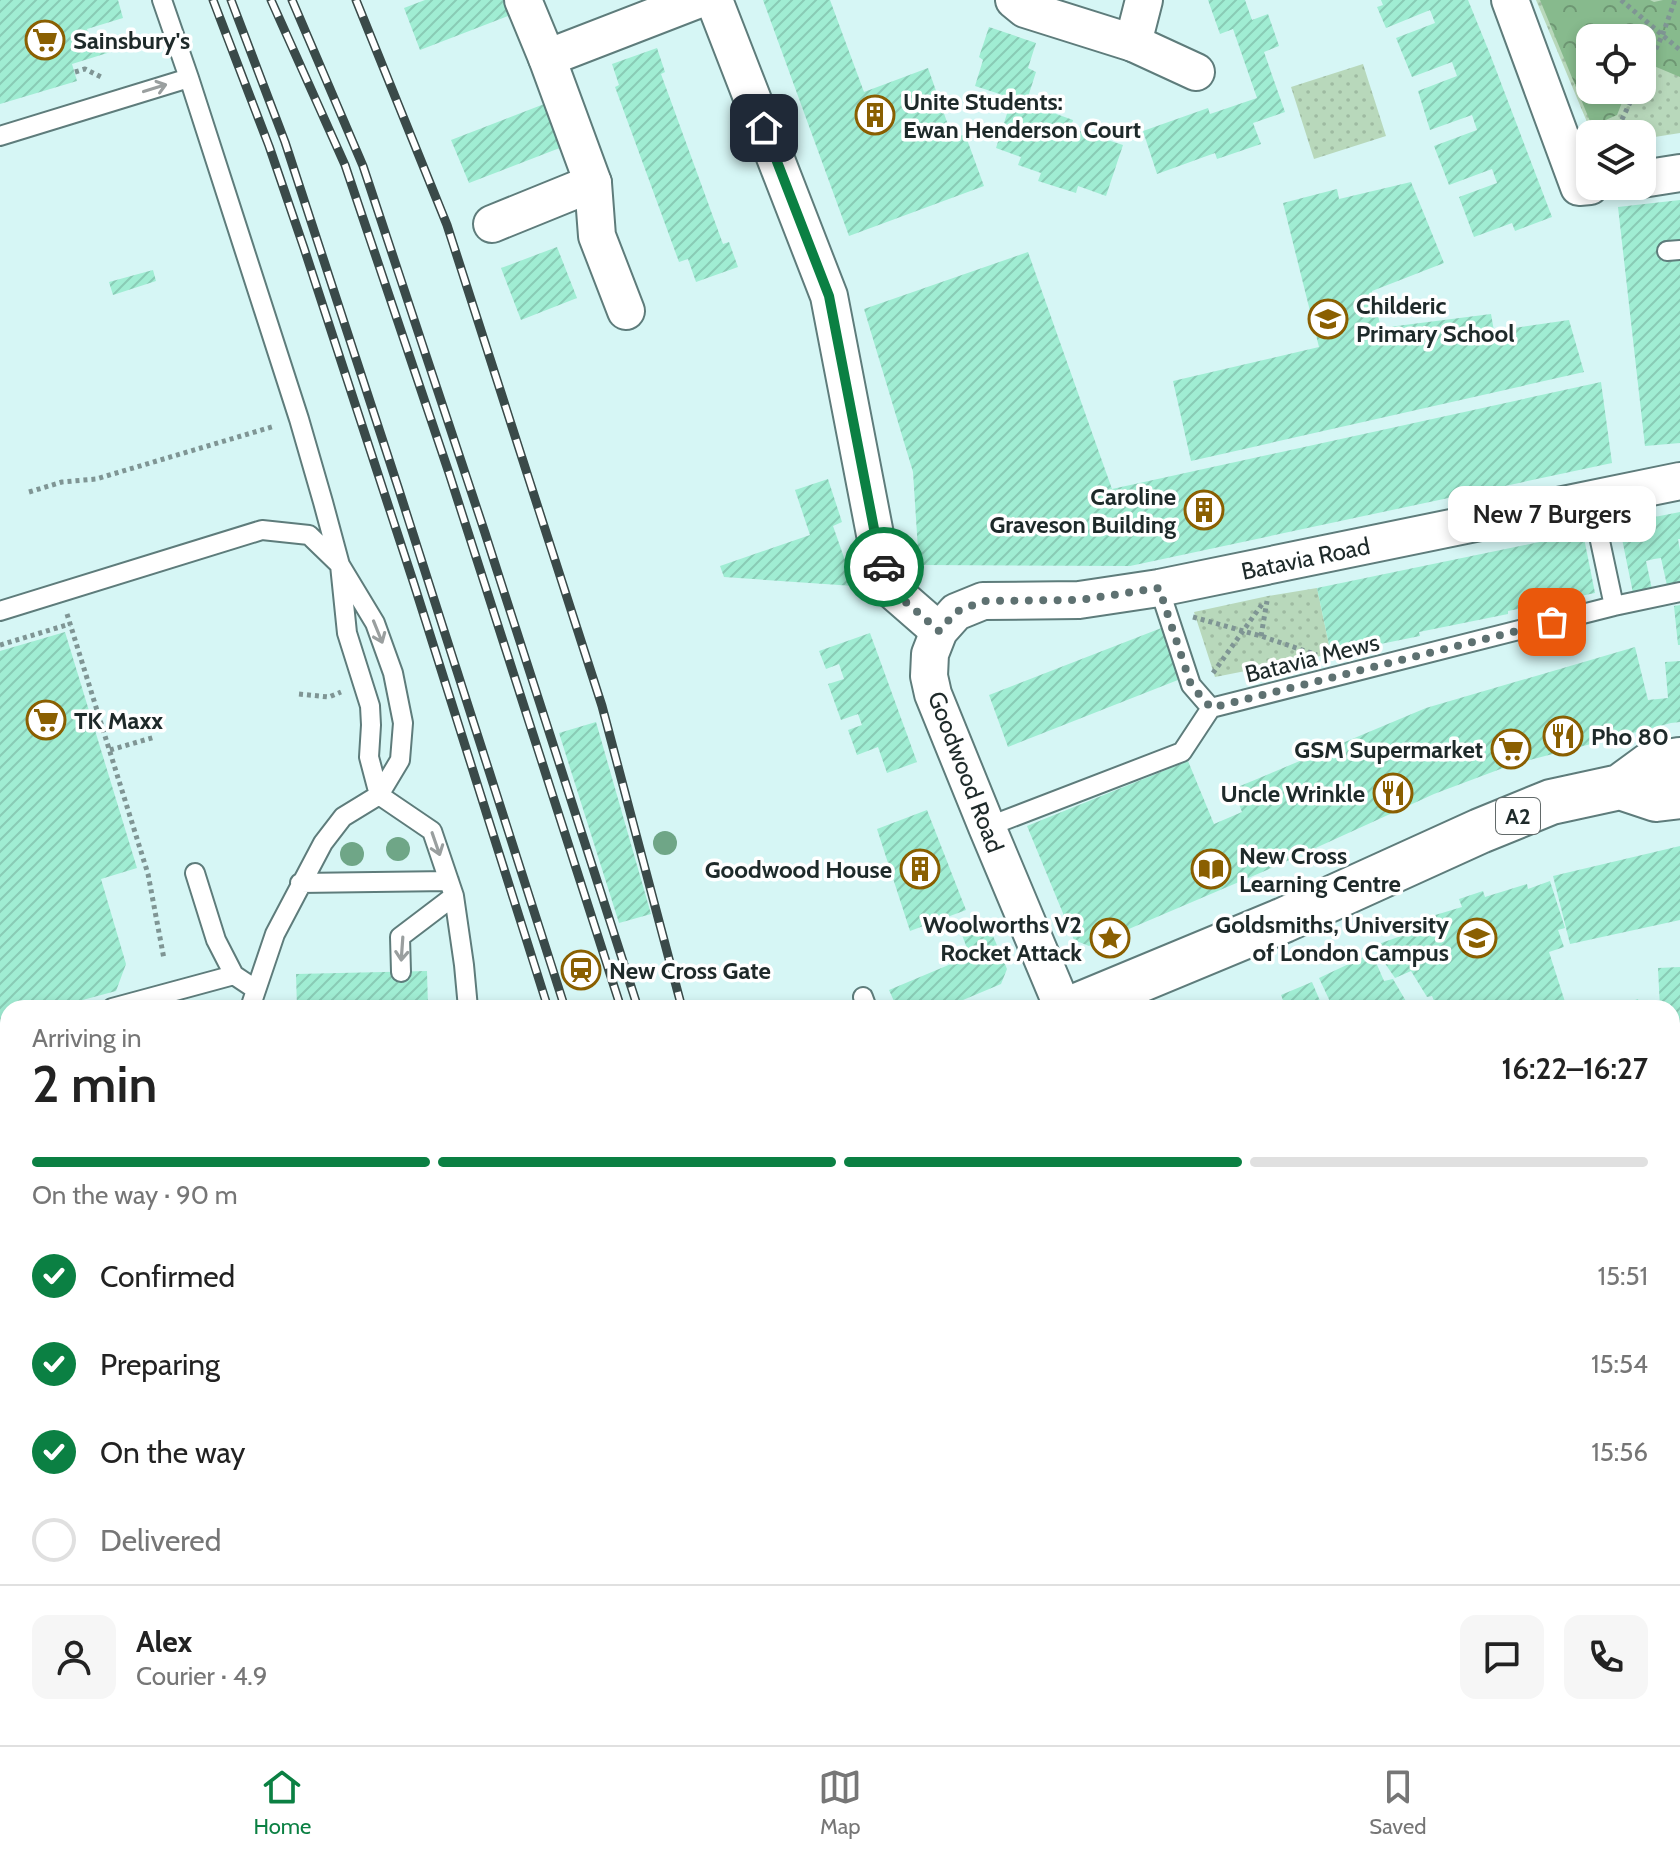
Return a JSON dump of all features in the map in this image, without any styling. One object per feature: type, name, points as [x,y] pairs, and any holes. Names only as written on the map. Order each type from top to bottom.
[{"type":"highway","name":"A2","points":[[1092,1000],[1284,920],[1551,802],[1620,787],[1650,765],[1680,760]]},
{"type":"highway","name":"A2","points":[[1620,787],[1656,799],[1680,796]]},
{"type":"street","points":[[523,0],[593,183],[597,236],[626,311]]},
{"type":"street","points":[[547,58],[697,0]]},
{"type":"street","points":[[714,0],[829,296],[879,555],[892,590],[939,631]]},
{"type":"street","points":[[1014,0],[1025,9],[1133,43],[1196,72]]},
{"type":"street","points":[[1133,43],[1144,0]]},
{"type":"street","points":[[1510,0],[1576,179]]},
{"type":"street","points":[[1656,177],[1680,173]]},
{"type":"street","points":[[492,224],[593,183]]},
{"type":"street","name":"Batavia Road","points":[[939,631],[956,612],[983,601],[1079,600],[1159,588],[1680,481]]},
{"type":"street","name":"Goodwood Road","points":[[939,631],[930,654],[929,676],[933,694],[987,827],[1075,1000]]},
{"type":"lane","points":[[162,0],[299,419],[340,565],[347,633],[370,706],[369,757],[379,795],[432,831],[451,888],[467,1000]]},
{"type":"lane","points":[[0,136],[189,78]]},
{"type":"lane","points":[[1591,499],[1614,606]]},
{"type":"lane","points":[[0,611],[262,530],[309,535],[340,565],[375,623],[393,673],[403,723],[400,760],[379,795],[343,817],[323,843],[275,934],[252,1000]]},
{"type":"lane","points":[[987,827],[1182,752],[1211,708],[1191,685],[1159,588]]},
{"type":"lane","name":"Batavia Mews","points":[[1211,708],[1680,592]]},
{"type":"lane","points":[[195,873],[216,940],[234,975],[255,989]]},
{"type":"lane","points":[[300,883],[451,888]]},
{"type":"lane","points":[[401,972],[400,937],[451,888]]},
{"type":"lane","points":[[142,1000],[234,975]]},
{"type":"path","points":[[1621,0],[1680,50]]},
{"type":"path","points":[[1656,49],[1675,0]]},
{"type":"path","points":[[75,72],[85,69],[105,79],[114,76]]},
{"type":"path","points":[[29,492],[62,482],[96,479],[299,419]]},
{"type":"path","points":[[1211,677],[1268,596],[1261,636]]},
{"type":"path","points":[[1188,615],[1329,659]]},
{"type":"path","points":[[0,645],[69,621],[148,874],[164,959]]},
{"type":"path","points":[[110,750],[155,737]]},
{"type":"green space","points":[[1536,0],[1680,0],[1680,133],[1656,137],[1656,120],[1586,120],[1579,104],[1656,104],[1656,24],[1576,24],[1576,96]]},
{"type":"green space","points":[[1540,0],[1680,0],[1680,77],[1656,67],[1656,24],[1576,24],[1576,87]]},
{"type":"green space","points":[[1363,64],[1386,136],[1314,159],[1291,87]]},
{"type":"green space","points":[[1583,104],[1621,104],[1617,115],[1606,120],[1590,120]]},
{"type":"green space","points":[[1317,588],[1331,654],[1215,677],[1194,612]]},
{"type":"building","name":"Sainsbury's","points":[[0,0],[118,0],[123,18],[87,29],[92,47],[130,35],[133,45],[72,64],[77,81],[0,104]]},
{"type":"building","points":[[425,0],[511,0],[516,13],[420,50],[404,8]]},
{"type":"building","name":"Unite Students: Ewan Henderson Court","points":[[763,0],[830,0],[864,92],[928,68],[953,139],[965,134],[984,186],[849,236]]},
{"type":"building","points":[[1208,0],[1245,0],[1252,20],[1268,14],[1279,46],[1264,52],[1285,112],[1253,123],[1261,144],[1217,159],[1215,153],[1157,174],[1143,131],[1208,108],[1210,114],[1257,98],[1233,29],[1220,34]]},
{"type":"building","points":[[1381,0],[1468,0],[1552,217],[1515,231],[1512,223],[1474,237],[1459,197],[1497,183],[1492,169],[1449,185],[1434,146],[1477,130],[1472,115],[1430,130],[1418,91],[1457,76],[1452,62],[1412,77],[1396,38],[1435,23],[1430,10],[1386,28],[1377,7],[1383,5]]},
{"type":"building","points":[[989,27],[1036,43],[1028,68],[1036,72],[1028,97],[1050,104],[1048,111],[1073,120],[1071,128],[1123,145],[1106,196],[1078,186],[1076,193],[1038,181],[1041,173],[1018,165],[1021,157],[996,148],[1012,98],[975,86],[983,60],[979,57]]},
{"type":"building","points":[[657,48],[665,72],[661,74],[723,244],[729,242],[738,267],[696,282],[688,259],[679,262],[615,87],[619,85],[612,64]]},
{"type":"building","points":[[552,101],[570,144],[469,183],[451,140]]},
{"type":"building","points":[[1411,182],[1444,263],[1372,291],[1381,328],[1491,314],[1494,331],[1569,320],[1584,372],[1191,461],[1173,381],[1319,347],[1283,203],[1337,189],[1339,199]]},
{"type":"building","points":[[1680,200],[1680,443],[1645,446],[1618,207]]},
{"type":"building","points":[[557,247],[577,298],[521,320],[501,268]]},
{"type":"building","points":[[1028,252],[1112,489],[1601,382],[1612,463],[1130,566],[919,565],[913,472],[864,309]]},
{"type":"building","points":[[153,270],[156,281],[113,295],[109,282]]},
{"type":"building","points":[[828,479],[842,522],[833,526],[854,586],[724,577],[720,566],[810,535],[795,490]]},
{"type":"building","points":[[1680,512],[1680,587],[1668,590],[1661,558],[1654,559],[1646,561],[1653,594],[1634,598],[1619,524]]},
{"type":"building","points":[[1583,533],[1595,593],[1419,632],[1420,636],[1331,654],[1317,588]]},
{"type":"building","points":[[1680,605],[1680,645],[1678,645],[1674,606]]},
{"type":"building","points":[[1164,627],[1183,678],[1008,747],[989,695]]},
{"type":"building","points":[[65,632],[137,868],[101,879],[126,964],[116,991],[83,1000],[0,1000],[0,651]]},
{"type":"building","points":[[870,633],[917,762],[887,773],[878,747],[857,755],[848,730],[862,725],[858,714],[841,720],[828,684],[844,679],[839,664],[826,669],[819,651]]},
{"type":"building","points":[[1635,647],[1648,700],[1668,698],[1665,662],[1680,661],[1680,722],[1511,765],[1434,794],[1089,946],[1074,940],[1027,826],[1188,761],[1214,824],[1242,812],[1233,789],[1426,708]]},
{"type":"building","points":[[596,722],[651,914],[619,923],[559,733]]},
{"type":"building","name":"Goodwood House","points":[[927,810],[966,910],[910,931],[877,829]]},
{"type":"building","points":[[1680,846],[1680,920],[1570,944],[1553,876]]},
{"type":"building","name":"Goldsmiths, University of London Campus","points":[[1550,881],[1565,928],[1558,930],[1564,947],[1549,952],[1564,1000],[1434,1000],[1432,996],[1427,997],[1411,971],[1395,978],[1373,946],[1415,931],[1412,922],[1462,907],[1459,899],[1483,891],[1485,897],[1527,884],[1528,889]]},
{"type":"building","points":[[988,924],[1007,969],[1001,984],[963,1000],[893,1000],[889,990],[970,956],[962,935]]},
{"type":"building","points":[[1372,953],[1384,981],[1393,979],[1405,1000],[1329,1000],[1319,978]]},
{"type":"building","points":[[1680,967],[1680,1000],[1660,1000],[1658,968]]},
{"type":"building","points":[[427,971],[428,1000],[297,1000],[296,974]]},
{"type":"building","points":[[1312,982],[1320,1000],[1283,1000],[1281,995]]},
{"type":"railway","points":[[213,0],[304,248],[545,1000]]},
{"type":"railway","points":[[231,0],[285,142],[562,1000]]},
{"type":"railway","points":[[271,0],[345,165],[449,473],[618,1000]]},
{"type":"railway","points":[[292,0],[363,166],[635,1000]]},
{"type":"railway","points":[[356,0],[447,225],[602,706],[680,1000]]},
{"type":"way so far","points":[[884,567],[892,590],[939,631],[956,612],[983,601],[1079,600],[1159,588],[1191,685],[1211,708],[1552,622]]},
{"type":"place","name":"Sainsbury's","points":[[45,40]]},
{"type":"place","name":"Unite Students: Ewan Henderson Court","points":[[875,115]]},
{"type":"place","name":"Childeric Primary School","points":[[1328,319]]},
{"type":"place","name":"Caroline Graveson Building","points":[[1204,510]]},
{"type":"place","name":"New 7 Burgers","points":[[1552,622]]},
{"type":"place","name":"TK Maxx","points":[[46,720]]},
{"type":"place","name":"Pho 80","points":[[1563,736]]},
{"type":"place","name":"GSM Supermarket","points":[[1511,749]]},
{"type":"place","name":"Uncle Wrinkle","points":[[1393,793]]},
{"type":"place","name":"Goodwood House","points":[[920,869]]},
{"type":"place","name":"New Cross Learning Centre","points":[[1211,869]]},
{"type":"place","name":"Woolworths V2 Rocket Attack","points":[[1110,938]]},
{"type":"place","name":"Goldsmiths, University of London Campus","points":[[1477,938]]},
{"type":"place","name":"New Cross Gate","points":[[581,970]]},
{"type":"route","points":[[764,128],[829,296],[879,555],[884,567]]}]
